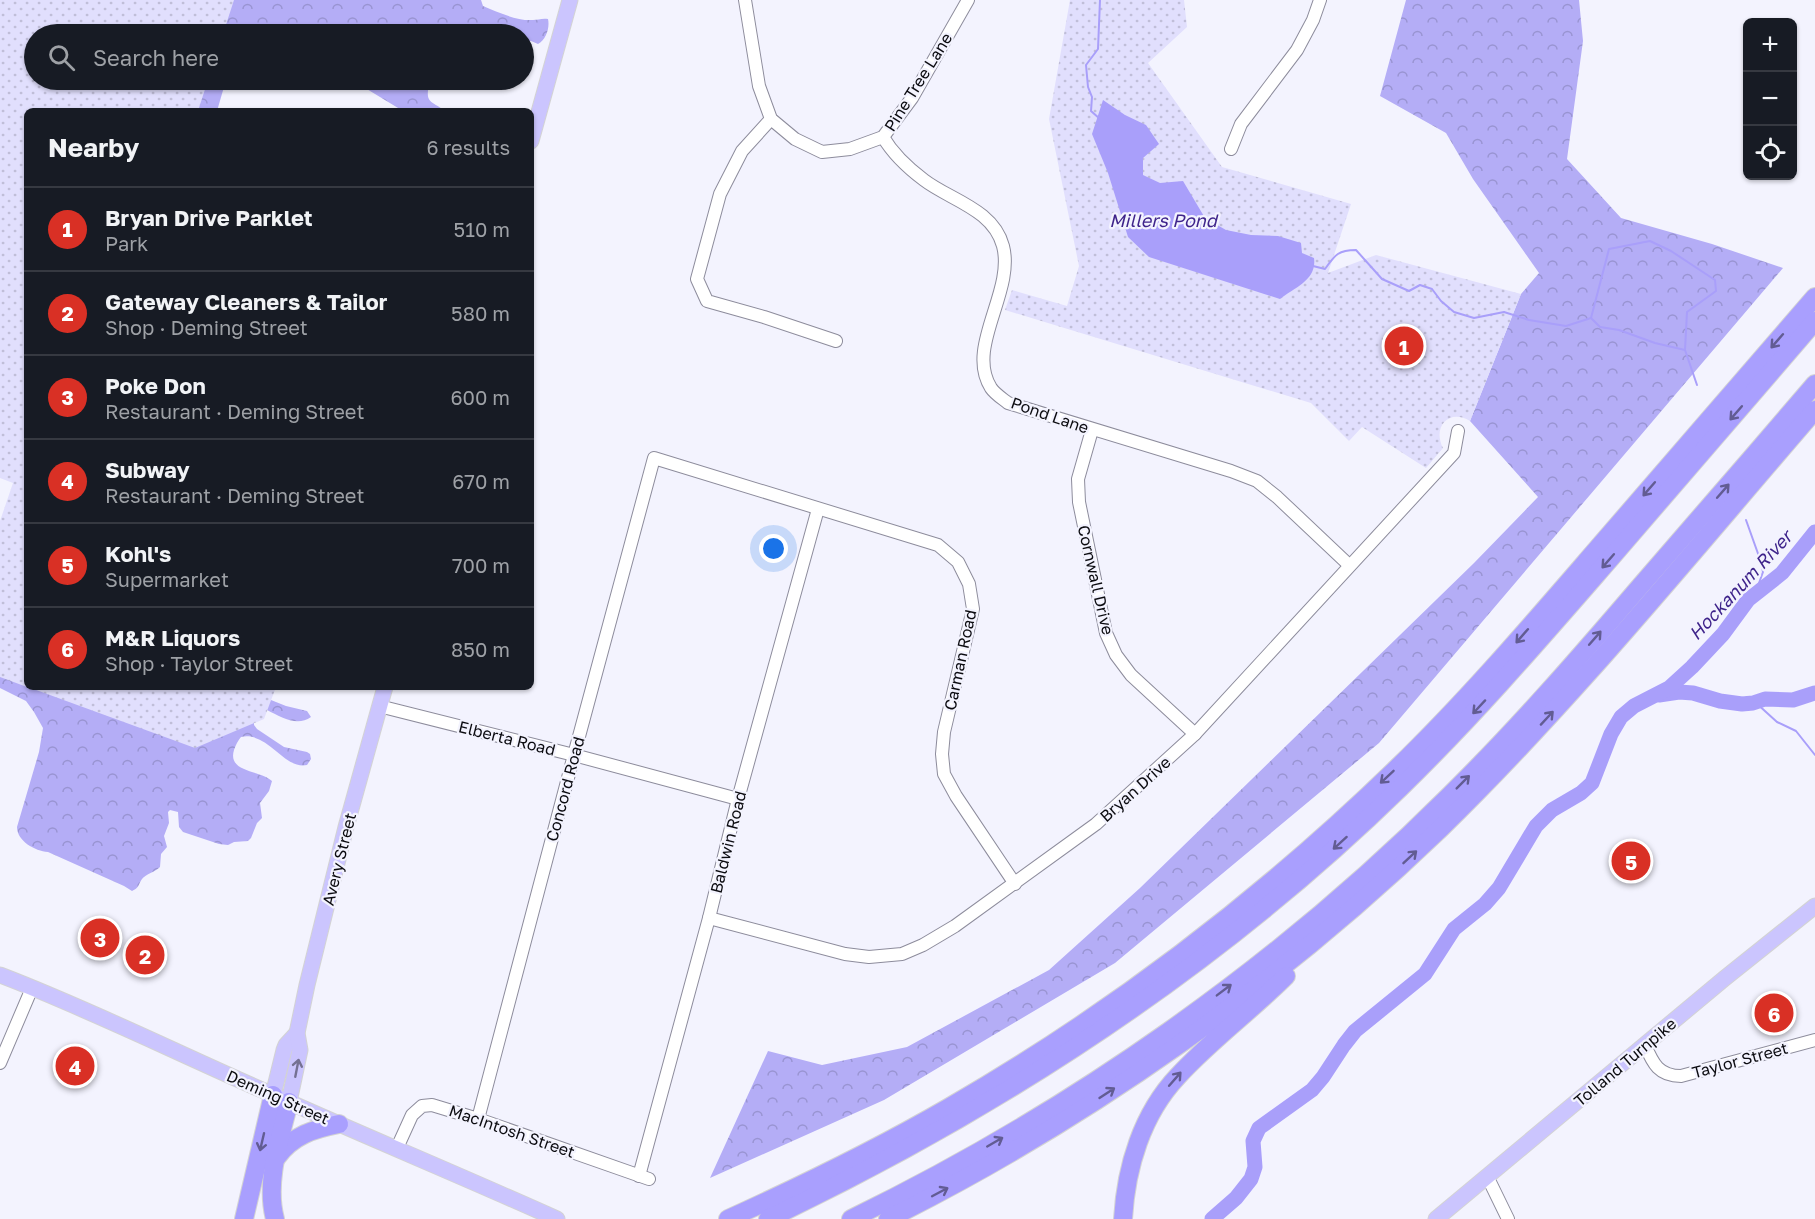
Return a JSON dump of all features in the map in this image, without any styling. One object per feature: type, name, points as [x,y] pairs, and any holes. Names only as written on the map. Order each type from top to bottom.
[{"type":"highway","points":[[728,1219],[871,1149],[986,1085],[1060,1038],[1155,972],[1218,925],[1289,867],[1397,768],[1472,691],[1815,297]]},
{"type":"highway","points":[[768,1219],[921,1142],[1049,1066],[1188,969],[1293,885],[1400,788],[1498,687],[1815,321]]},
{"type":"highway","points":[[851,1219],[962,1161],[1121,1064],[1254,968],[1360,880],[1450,796],[1530,712],[1815,384]]},
{"type":"highway","points":[[888,1219],[1006,1155],[1132,1077],[1251,991],[1366,896],[1462,807],[1550,715],[1815,410]]},
{"type":"highway","points":[[1124,1214],[1126,1184],[1135,1151],[1148,1120],[1165,1091],[1188,1065],[1269,993],[1366,896]]},
{"type":"highway","points":[[275,1219],[272,1196],[281,1099]]},
{"type":"highway","points":[[244,1219],[281,1099]]},
{"type":"highway","points":[[276,1159],[300,1135],[339,1124]]},
{"type":"main road","points":[[534,130],[570,0]]},
{"type":"main road","name":"Avery Street","points":[[281,1099],[300,1050],[297,1033],[307,985],[346,827],[384,690]]},
{"type":"main road","name":"Tolland Turnpike","points":[[1436,1219],[1815,906]]},
{"type":"main road","name":"Deming Street","points":[[0,975],[557,1219]]},
{"type":"street","points":[[745,0],[759,86],[771,119],[742,151],[720,194],[697,279],[707,301],[836,341]]},
{"type":"street","name":"Pine Tree Lane","points":[[771,119],[795,139],[822,152],[850,149],[883,137],[912,98],[969,0]]},
{"type":"street","points":[[1231,149],[1242,124],[1297,50],[1313,20],[1320,0]]},
{"type":"street","name":"Pond Lane","points":[[883,137],[892,152],[925,181],[979,212],[994,228],[1003,245],[1005,267],[1000,295],[984,348],[984,371],[992,389],[1008,403],[1232,471],[1257,481],[1350,565]]},
{"type":"street","name":"Cornwall Drive","points":[[1092,430],[1078,479],[1079,502],[1106,633],[1116,655],[1131,675],[1195,734]]},
{"type":"street","name":"Bryan Drive","points":[[709,918],[845,954],[869,957],[902,954],[923,945],[954,926],[1096,824],[1195,734],[1454,453],[1458,432]]},
{"type":"street","name":"Carman Road","points":[[654,458],[938,545],[958,562],[969,584],[973,609],[944,732],[942,754],[944,774],[956,796],[1015,884]]},
{"type":"street","name":"Concord Road","points":[[478,1119],[654,458]]},
{"type":"street","name":"Baldwin Road","points":[[644,1178],[738,799],[818,509]]},
{"type":"street","name":"Elberta Road","points":[[379,706],[738,799]]},
{"type":"street","points":[[0,1063],[32,988]]},
{"type":"street","name":"Taylor Street","points":[[1645,1045],[1651,1059],[1661,1071],[1671,1076],[1682,1076],[1815,1040]]},
{"type":"street","name":"MacIntosh Street","points":[[397,1148],[412,1115],[422,1106],[437,1106],[644,1178]]},
{"type":"street","points":[[1488,1176],[1508,1219]]},
{"type":"green space","points":[[7,0],[481,0],[483,6],[514,18],[548,19],[547,33],[538,44],[534,42],[534,24],[81,24]]},
{"type":"green space","points":[[1406,0],[1579,0],[1583,41],[1567,159],[1621,218],[1712,244],[1783,268],[1379,743],[1115,963],[884,1100],[710,1178],[768,1051],[822,1065],[907,1047],[1049,970],[1140,888],[1474,563],[1538,497],[1470,421],[1521,294],[1539,273],[1473,179],[1446,133],[1380,96]]},
{"type":"green space","points":[[188,90],[223,90],[218,108],[184,108]]},
{"type":"green space","points":[[368,90],[428,90],[428,98],[440,108],[398,108]]},
{"type":"green space","points":[[0,665],[24,675],[24,690],[106,690],[271,700],[307,711],[311,717],[295,721],[267,710],[254,722],[254,725],[284,747],[307,752],[311,759],[307,765],[299,765],[259,740],[241,737],[234,750],[235,763],[272,781],[269,791],[260,803],[262,818],[257,823],[251,838],[248,841],[228,845],[183,832],[179,827],[178,812],[170,810],[168,812],[169,823],[164,836],[167,847],[161,854],[160,867],[144,877],[132,891],[48,852],[38,850],[20,837],[17,827],[39,752],[43,728],[26,701],[0,688]]},
{"type":"shaded area","points":[[0,0],[234,0],[226,24],[24,24],[24,90],[205,90],[199,108],[24,108],[24,686],[0,677],[0,521],[13,483],[0,478]]},
{"type":"shaded area","points":[[1070,0],[1184,0],[1187,27],[1148,63],[1222,167],[1351,204],[1328,273],[1376,255],[1521,294],[1470,421],[1455,417],[1444,422],[1440,433],[1443,448],[1426,468],[1362,427],[1349,441],[1311,403],[1005,310],[1012,290],[1067,306],[1079,266],[1049,119]]},
{"type":"shaded area","points":[[36,690],[275,690],[264,719],[195,748]]},
{"type":"water","name":"Millers Pond","points":[[1103,100],[1125,115],[1146,125],[1159,144],[1143,158],[1143,175],[1160,183],[1183,181],[1205,218],[1226,230],[1251,235],[1278,236],[1301,243],[1302,253],[1314,258],[1314,266],[1309,277],[1280,299],[1149,257],[1128,237],[1108,173],[1092,134]]},
{"type":"waterway","points":[[1100,0],[1098,49],[1086,65],[1088,87],[1092,97],[1091,111],[1100,119]]},
{"type":"waterway","points":[[1313,266],[1325,269],[1338,254],[1356,250],[1382,279],[1409,291],[1420,285],[1432,289],[1454,312],[1474,318],[1504,312],[1529,320],[1566,326],[1591,318],[1609,249],[1650,241],[1671,251],[1715,280],[1716,291],[1687,312],[1685,350],[1697,385]]},
{"type":"waterway","points":[[1591,318],[1600,327],[1619,330],[1655,343],[1685,350]]},
{"type":"waterway","points":[[1746,520],[1763,572],[1755,594]]},
{"type":"waterway","name":"Hockanum River","points":[[1212,1219],[1236,1198],[1251,1179],[1255,1167],[1253,1141],[1259,1128],[1312,1090],[1355,1031],[1425,974],[1454,929],[1485,904],[1499,888],[1536,826],[1552,810],[1581,793],[1592,783],[1611,734],[1621,717],[1634,706],[1669,688],[1692,667],[1723,634],[1748,600],[1782,573],[1815,532]]},
{"type":"waterway","points":[[1659,695],[1679,692],[1693,693],[1720,701],[1742,704],[1765,699],[1793,700],[1815,693]]},
{"type":"waterway","points":[[1755,702],[1777,722],[1796,731],[1815,755]]},
{"type":"place","name":"Bryan Drive Parklet","points":[[1404,346]]},
{"type":"place","name":"Kohl's","points":[[1631,861]]},
{"type":"place","name":"Poke Don","points":[[100,938]]},
{"type":"place","name":"Gateway Cleaners & Tailor","points":[[145,955]]},
{"type":"place","name":"M&R Liquors","points":[[1774,1013]]},
{"type":"place","name":"Subway","points":[[75,1066]]}]
